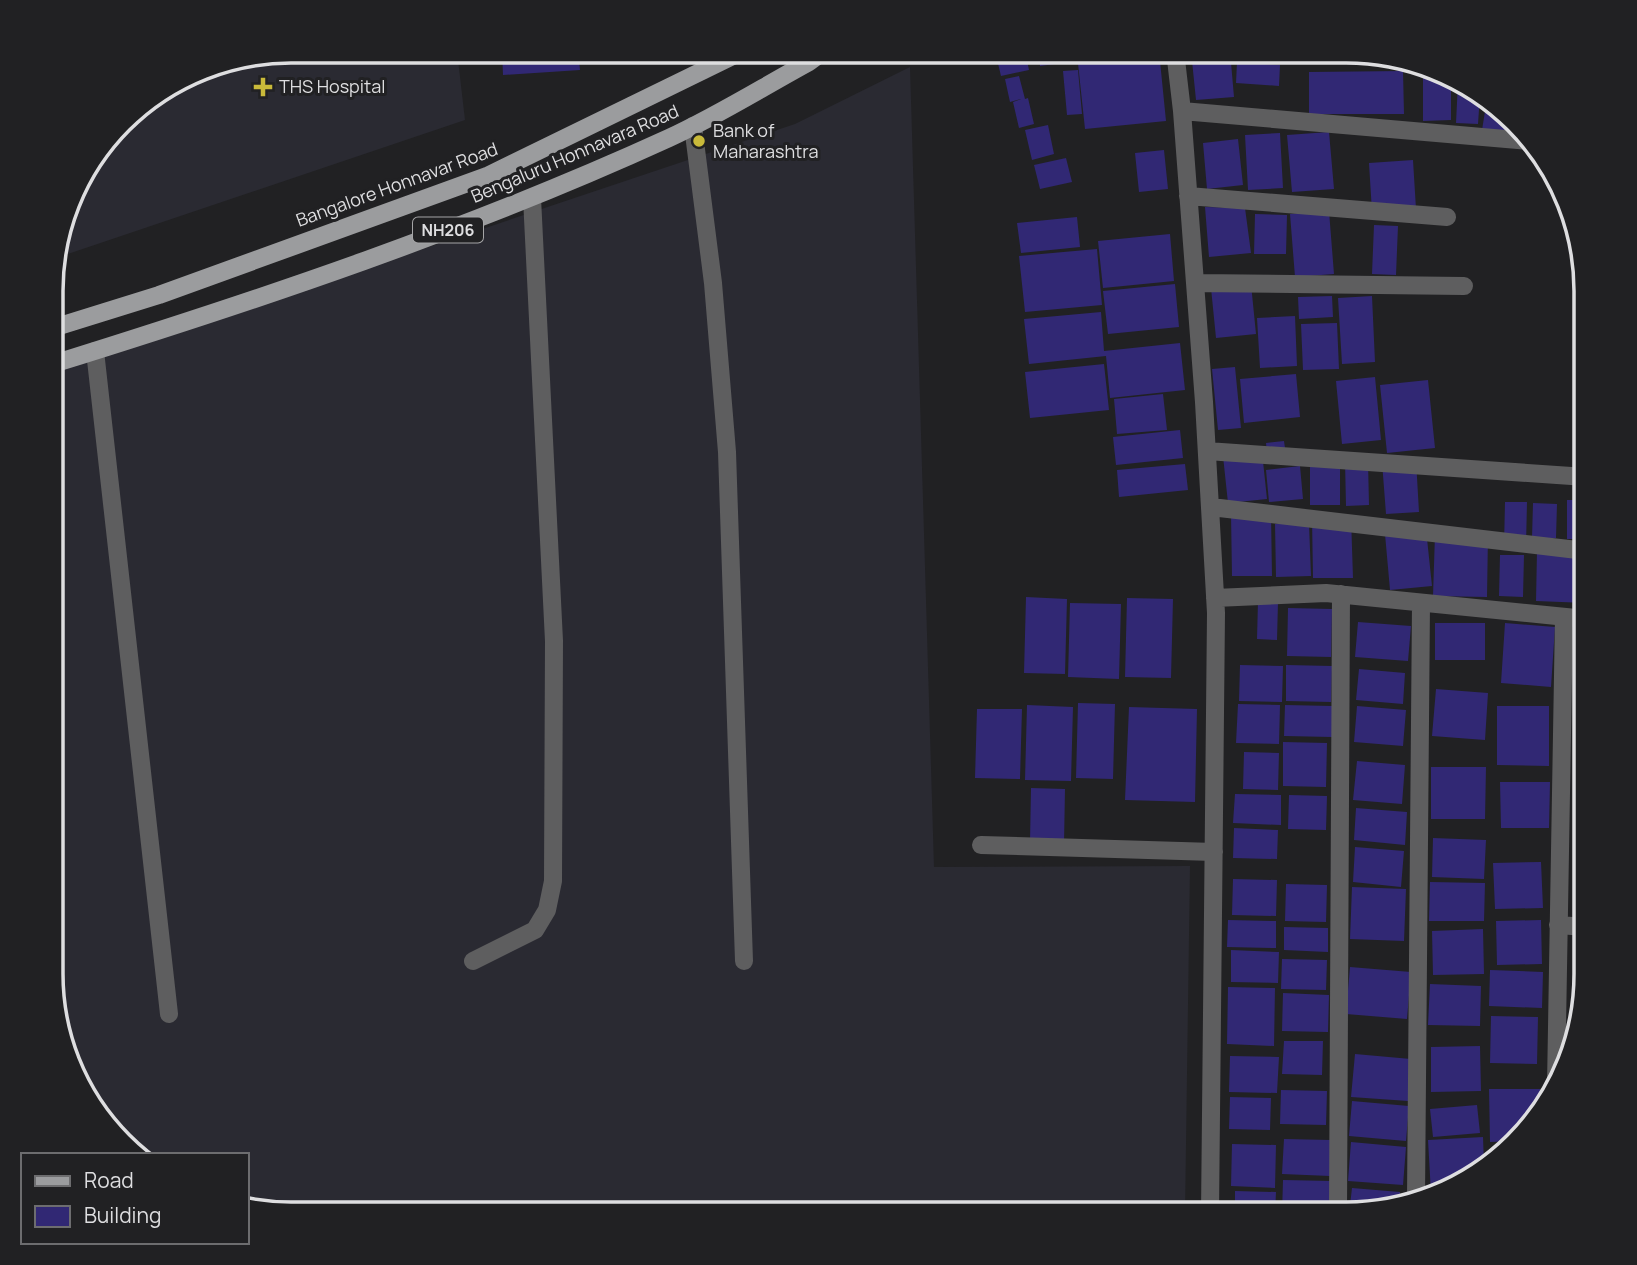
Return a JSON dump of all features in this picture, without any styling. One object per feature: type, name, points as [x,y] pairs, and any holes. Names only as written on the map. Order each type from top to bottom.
[{"type":"main road","name":"Bangalore Honnavar Road","points":[[63,325],[159,295],[487,176],[718,63]]},
{"type":"main road","name":"Bengaluru Honnavara Road","points":[[63,361],[247,303],[532,198],[693,125],[807,63]]},
{"type":"street","points":[[1176,63],[1195,283],[1215,598],[1210,1202]]},
{"type":"street","points":[[1182,111],[1516,140]]},
{"type":"street","points":[[693,125],[713,283],[727,452],[744,961]]},
{"type":"street","points":[[1188,196],[1447,217]]},
{"type":"street","points":[[473,961],[535,930],[547,909],[553,881],[554,641],[532,198]]},
{"type":"street","points":[[1195,283],[1464,286]]},
{"type":"street","points":[[95,351],[169,1014]]},
{"type":"street","points":[[1207,451],[1574,476]]},
{"type":"street","points":[[1211,507],[1574,550]]},
{"type":"street","points":[[1215,598],[1341,594],[1574,618]]},
{"type":"street","points":[[1338,1202],[1341,594]]},
{"type":"street","points":[[1416,1190],[1421,603]]},
{"type":"street","points":[[1556,1063],[1564,617]]},
{"type":"street","points":[[981,845],[1214,852]]},
{"type":"street","points":[[1558,925],[1574,926]]},
{"type":"shaded area","points":[[276,63],[458,63],[465,120],[66,254],[80,204],[101,164],[120,141],[164,101],[190,86],[218,75],[246,67]]},
{"type":"shaded area","points":[[910,67],[934,867],[1190,866],[1185,1202],[276,1202],[248,1198],[248,1153],[151,1153],[110,1113],[86,1075],[67,1019],[63,989],[63,370],[795,124]]},
{"type":"building","points":[[502,63],[579,63],[580,70],[503,75]]},
{"type":"building","points":[[998,63],[1028,63],[1029,70],[1001,76]]},
{"type":"building","points":[[1040,63],[1062,63],[1040,66]]},
{"type":"building","points":[[1078,63],[1160,63],[1166,121],[1085,129]]},
{"type":"building","points":[[1192,63],[1231,63],[1234,97],[1196,100]]},
{"type":"building","points":[[1237,63],[1280,65],[1279,86],[1236,83]]},
{"type":"building","points":[[1078,70],[1082,114],[1067,115],[1063,71]]},
{"type":"building","points":[[1403,71],[1404,114],[1309,114],[1309,72]]},
{"type":"building","points":[[1019,76],[1034,124],[1019,128],[1013,102],[1021,99],[1010,102],[1005,79]]},
{"type":"building","points":[[1423,77],[1451,89],[1451,120],[1423,121]]},
{"type":"building","points":[[1457,93],[1479,106],[1478,124],[1456,123]]},
{"type":"building","points":[[1485,110],[1511,135],[1482,130]]},
{"type":"building","points":[[1048,125],[1054,154],[1032,160],[1025,130]]},
{"type":"building","points":[[1329,132],[1334,189],[1292,192],[1287,135]]},
{"type":"building","points":[[1280,133],[1283,188],[1248,190],[1245,135]]},
{"type":"building","points":[[1238,139],[1243,185],[1207,189],[1203,143]]},
{"type":"building","points":[[1164,150],[1168,189],[1139,192],[1135,153]]},
{"type":"building","points":[[1066,158],[1072,182],[1040,189],[1034,165]]},
{"type":"building","points":[[1413,160],[1416,209],[1372,212],[1369,163]]},
{"type":"building","points":[[1205,207],[1245,208],[1251,253],[1209,257]]},
{"type":"building","points":[[1329,211],[1334,274],[1295,277],[1290,214]]},
{"type":"building","points":[[1255,214],[1287,215],[1286,254],[1254,254]]},
{"type":"building","points":[[1077,217],[1080,247],[1021,253],[1017,223]]},
{"type":"building","points":[[1374,225],[1398,226],[1396,275],[1372,274]]},
{"type":"building","points":[[1170,234],[1174,281],[1103,288],[1098,241]]},
{"type":"building","points":[[1097,249],[1102,305],[1025,312],[1019,256]]},
{"type":"building","points":[[1175,284],[1179,327],[1108,334],[1103,291]]},
{"type":"building","points":[[1251,284],[1256,334],[1216,338],[1211,288]]},
{"type":"building","points":[[1332,296],[1333,317],[1299,319],[1298,297]]},
{"type":"building","points":[[1372,296],[1375,362],[1342,364],[1338,298]]},
{"type":"building","points":[[1101,312],[1104,351],[1180,343],[1185,390],[1110,398],[1106,356],[1029,364],[1024,319]]},
{"type":"building","points":[[1295,316],[1297,366],[1260,368],[1257,318]]},
{"type":"building","points":[[1337,323],[1339,369],[1303,370],[1301,324]]},
{"type":"building","points":[[1104,364],[1109,410],[1030,418],[1025,372]]},
{"type":"building","points":[[1235,367],[1241,428],[1218,430],[1212,369]]},
{"type":"building","points":[[1296,374],[1300,417],[1244,423],[1240,379]]},
{"type":"building","points":[[1375,377],[1381,440],[1342,444],[1336,381]]},
{"type":"building","points":[[1428,380],[1435,448],[1387,453],[1380,385]]},
{"type":"building","points":[[1163,394],[1167,430],[1117,434],[1114,399]]},
{"type":"building","points":[[1180,430],[1183,458],[1116,465],[1113,437]]},
{"type":"building","points":[[1284,441],[1287,462],[1268,464],[1266,443]]},
{"type":"building","points":[[1310,451],[1340,452],[1340,505],[1310,505]]},
{"type":"building","points":[[1262,452],[1267,499],[1228,503],[1223,456]]},
{"type":"building","points":[[1416,460],[1419,512],[1386,514],[1382,462]]},
{"type":"building","points":[[1345,461],[1368,461],[1369,505],[1346,506]]},
{"type":"building","points":[[1185,464],[1188,490],[1119,497],[1117,470]]},
{"type":"building","points":[[1300,466],[1303,499],[1269,502],[1266,470]]},
{"type":"building","points":[[1567,500],[1574,500],[1574,539],[1567,539]]},
{"type":"building","points":[[1505,502],[1527,502],[1526,546],[1504,546]]},
{"type":"building","points":[[1533,503],[1557,504],[1556,538],[1532,538]]},
{"type":"building","points":[[1231,514],[1271,514],[1272,576],[1232,576]]},
{"type":"building","points":[[1351,517],[1353,578],[1313,578],[1312,518]]},
{"type":"building","points":[[1309,523],[1311,576],[1276,577],[1275,524]]},
{"type":"building","points":[[1426,529],[1432,586],[1390,590],[1385,534]]},
{"type":"building","points":[[1435,534],[1488,535],[1487,597],[1433,596]]},
{"type":"building","points":[[1537,551],[1574,552],[1574,603],[1536,601]]},
{"type":"building","points":[[1500,555],[1524,555],[1523,597],[1499,596]]},
{"type":"building","points":[[1026,597],[1067,599],[1065,674],[1024,673]]},
{"type":"building","points":[[1127,598],[1173,599],[1171,678],[1125,677]]},
{"type":"building","points":[[1258,601],[1278,602],[1277,640],[1257,639]]},
{"type":"building","points":[[1070,603],[1121,604],[1119,679],[1068,677]]},
{"type":"building","points":[[1288,608],[1332,609],[1331,657],[1287,656]]},
{"type":"building","points":[[1358,622],[1411,626],[1408,661],[1355,657]]},
{"type":"building","points":[[1435,623],[1485,623],[1485,660],[1435,660]]},
{"type":"building","points":[[1505,623],[1555,627],[1551,687],[1501,683]]},
{"type":"building","points":[[1240,665],[1283,666],[1282,702],[1239,701]]},
{"type":"building","points":[[1286,665],[1332,666],[1331,702],[1286,701]]},
{"type":"building","points":[[1359,669],[1405,673],[1403,704],[1356,700]]},
{"type":"building","points":[[1436,689],[1488,693],[1485,740],[1432,736]]},
{"type":"building","points":[[1078,703],[1115,704],[1113,779],[1076,778]]},
{"type":"building","points":[[1238,704],[1280,705],[1279,744],[1236,743]]},
{"type":"building","points":[[1027,705],[1073,707],[1071,781],[1025,780]]},
{"type":"building","points":[[1285,705],[1333,706],[1332,737],[1284,736]]},
{"type":"building","points":[[1357,706],[1406,710],[1403,746],[1354,742]]},
{"type":"building","points":[[1497,706],[1549,706],[1549,766],[1497,765]]},
{"type":"building","points":[[1129,707],[1197,709],[1195,802],[1125,800]]},
{"type":"building","points":[[977,709],[1022,709],[1020,779],[975,778]]},
{"type":"building","points":[[1283,742],[1327,743],[1326,787],[1283,786]]},
{"type":"building","points":[[1244,752],[1279,753],[1278,790],[1243,789]]},
{"type":"building","points":[[1357,761],[1405,765],[1402,804],[1353,800]]},
{"type":"building","points":[[1431,767],[1486,767],[1485,819],[1431,819]]},
{"type":"building","points":[[1500,782],[1550,782],[1549,828],[1501,828]]},
{"type":"building","points":[[1031,788],[1065,789],[1064,844],[1030,842]]},
{"type":"building","points":[[1235,794],[1281,795],[1281,825],[1233,823]]},
{"type":"building","points":[[1289,795],[1327,796],[1326,830],[1288,829]]},
{"type":"building","points":[[1356,808],[1407,812],[1405,845],[1354,840]]},
{"type":"building","points":[[1234,828],[1278,830],[1277,859],[1233,858]]},
{"type":"building","points":[[1433,838],[1486,840],[1484,879],[1432,877]]},
{"type":"building","points":[[1355,847],[1404,851],[1401,887],[1353,882]]},
{"type":"building","points":[[1541,862],[1543,908],[1495,909],[1493,863]]},
{"type":"building","points":[[1233,879],[1277,880],[1276,916],[1232,915]]},
{"type":"building","points":[[1430,882],[1485,883],[1484,921],[1429,921]]},
{"type":"building","points":[[1286,884],[1327,885],[1326,922],[1285,921]]},
{"type":"building","points":[[1352,887],[1406,889],[1404,941],[1350,939]]},
{"type":"building","points":[[1228,920],[1276,921],[1276,948],[1227,947]]},
{"type":"building","points":[[1541,920],[1542,964],[1497,965],[1496,921]]},
{"type":"building","points":[[1284,927],[1328,928],[1328,952],[1284,950]]},
{"type":"building","points":[[1483,929],[1484,974],[1433,975],[1432,931]]},
{"type":"building","points":[[1231,950],[1279,952],[1278,983],[1231,982]]},
{"type":"building","points":[[1282,959],[1327,960],[1326,990],[1281,989]]},
{"type":"building","points":[[1350,967],[1411,972],[1407,1019],[1346,1014]]},
{"type":"building","points":[[1490,970],[1543,972],[1542,1008],[1489,1006]]},
{"type":"building","points":[[1430,984],[1481,986],[1480,1026],[1428,1025]]},
{"type":"building","points":[[1228,987],[1275,988],[1274,1046],[1227,1044]]},
{"type":"building","points":[[1283,993],[1329,995],[1328,1032],[1282,1031]]},
{"type":"building","points":[[1491,1016],[1538,1017],[1537,1064],[1490,1063]]},
{"type":"building","points":[[1284,1041],[1323,1041],[1322,1075],[1282,1074]]},
{"type":"building","points":[[1480,1046],[1481,1091],[1431,1092],[1431,1047]]},
{"type":"building","points":[[1355,1054],[1411,1059],[1408,1101],[1351,1097]]},
{"type":"building","points":[[1230,1056],[1279,1057],[1277,1093],[1229,1092]]},
{"type":"building","points":[[1489,1089],[1540,1089],[1536,1101],[1517,1124],[1499,1142],[1490,1142]]},
{"type":"building","points":[[1281,1090],[1327,1091],[1326,1125],[1280,1124]]},
{"type":"building","points":[[1230,1097],[1271,1098],[1270,1130],[1229,1129]]},
{"type":"building","points":[[1352,1101],[1409,1106],[1406,1141],[1349,1136]]},
{"type":"building","points":[[1477,1105],[1480,1133],[1433,1137],[1430,1109]]},
{"type":"building","points":[[1483,1137],[1484,1155],[1447,1179],[1431,1186],[1428,1140]]},
{"type":"building","points":[[1284,1139],[1331,1140],[1330,1176],[1282,1174]]},
{"type":"building","points":[[1351,1142],[1406,1147],[1403,1185],[1348,1181]]},
{"type":"building","points":[[1232,1144],[1276,1145],[1275,1188],[1231,1186]]},
{"type":"building","points":[[1283,1180],[1332,1181],[1331,1202],[1282,1202]]},
{"type":"building","points":[[1352,1188],[1400,1192],[1400,1195],[1391,1198],[1350,1202]]},
{"type":"building","points":[[1235,1191],[1276,1192],[1276,1202],[1235,1202]]},
{"type":"place","name":"THS Hospital","points":[[263,87]]},
{"type":"place","name":"Bank of Maharashtra","points":[[699,141]]}]
